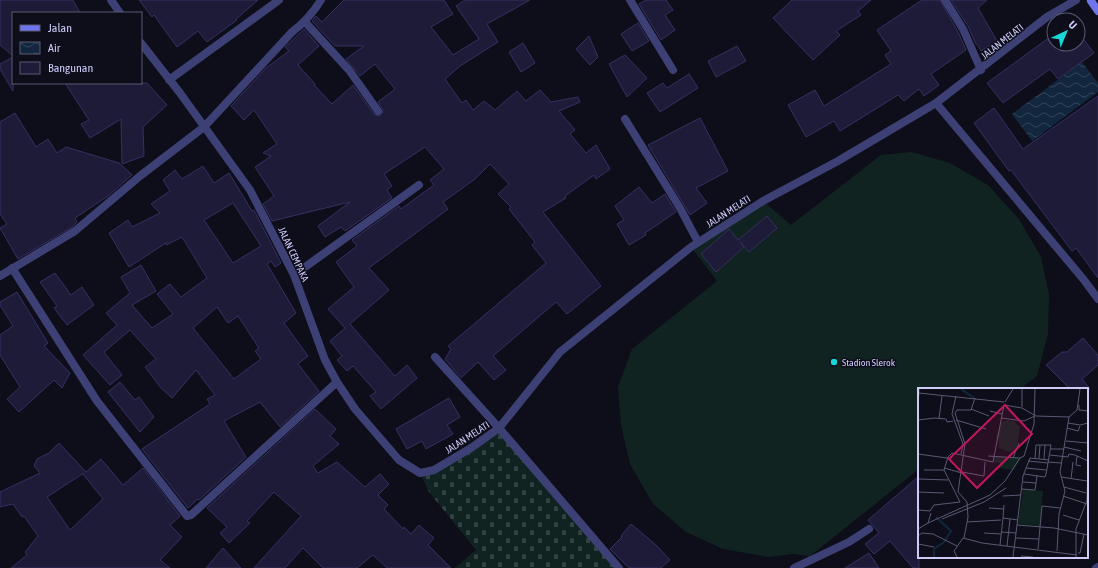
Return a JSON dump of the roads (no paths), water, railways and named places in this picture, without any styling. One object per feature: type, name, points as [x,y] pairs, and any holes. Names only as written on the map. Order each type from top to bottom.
[{"type":"street","points":[[111,0],[119,12]]},
{"type":"street","points":[[170,80],[279,0]]},
{"type":"street","points":[[0,276],[75,231],[202,124],[292,32],[305,22],[321,0]]},
{"type":"street","points":[[630,0],[673,70]]},
{"type":"street","points":[[945,0],[962,29],[980,70]]},
{"type":"street","name":"JALAN MELATI","points":[[420,473],[434,470],[471,448],[499,428],[560,352],[698,242],[763,201],[838,161],[936,103],[1047,17],[1076,0]]},
{"type":"street","points":[[1093,2],[1098,11]]},
{"type":"street","points":[[305,22],[349,70],[378,111]]},
{"type":"street","name":"JALAN CEMPAKA","points":[[142,44],[180,93],[250,190],[294,275],[325,360],[337,382],[355,409],[399,460],[420,473]]},
{"type":"street","points":[[936,103],[1084,280],[1098,299]]},
{"type":"street","points":[[625,119],[680,208],[698,242]]},
{"type":"street","points":[[294,275],[419,185]]},
{"type":"street","points":[[12,268],[97,401],[187,516],[191,515],[337,382]]},
{"type":"street","points":[[435,357],[499,428],[619,568]]},
{"type":"street","points":[[794,568],[849,542],[869,529]]},
{"type":"water","points":[[1082,62],[1098,83],[1098,92],[1032,141],[1012,114]]},
{"type":"place","name":"Stadion Slerok","points":[[834,362]]}]
